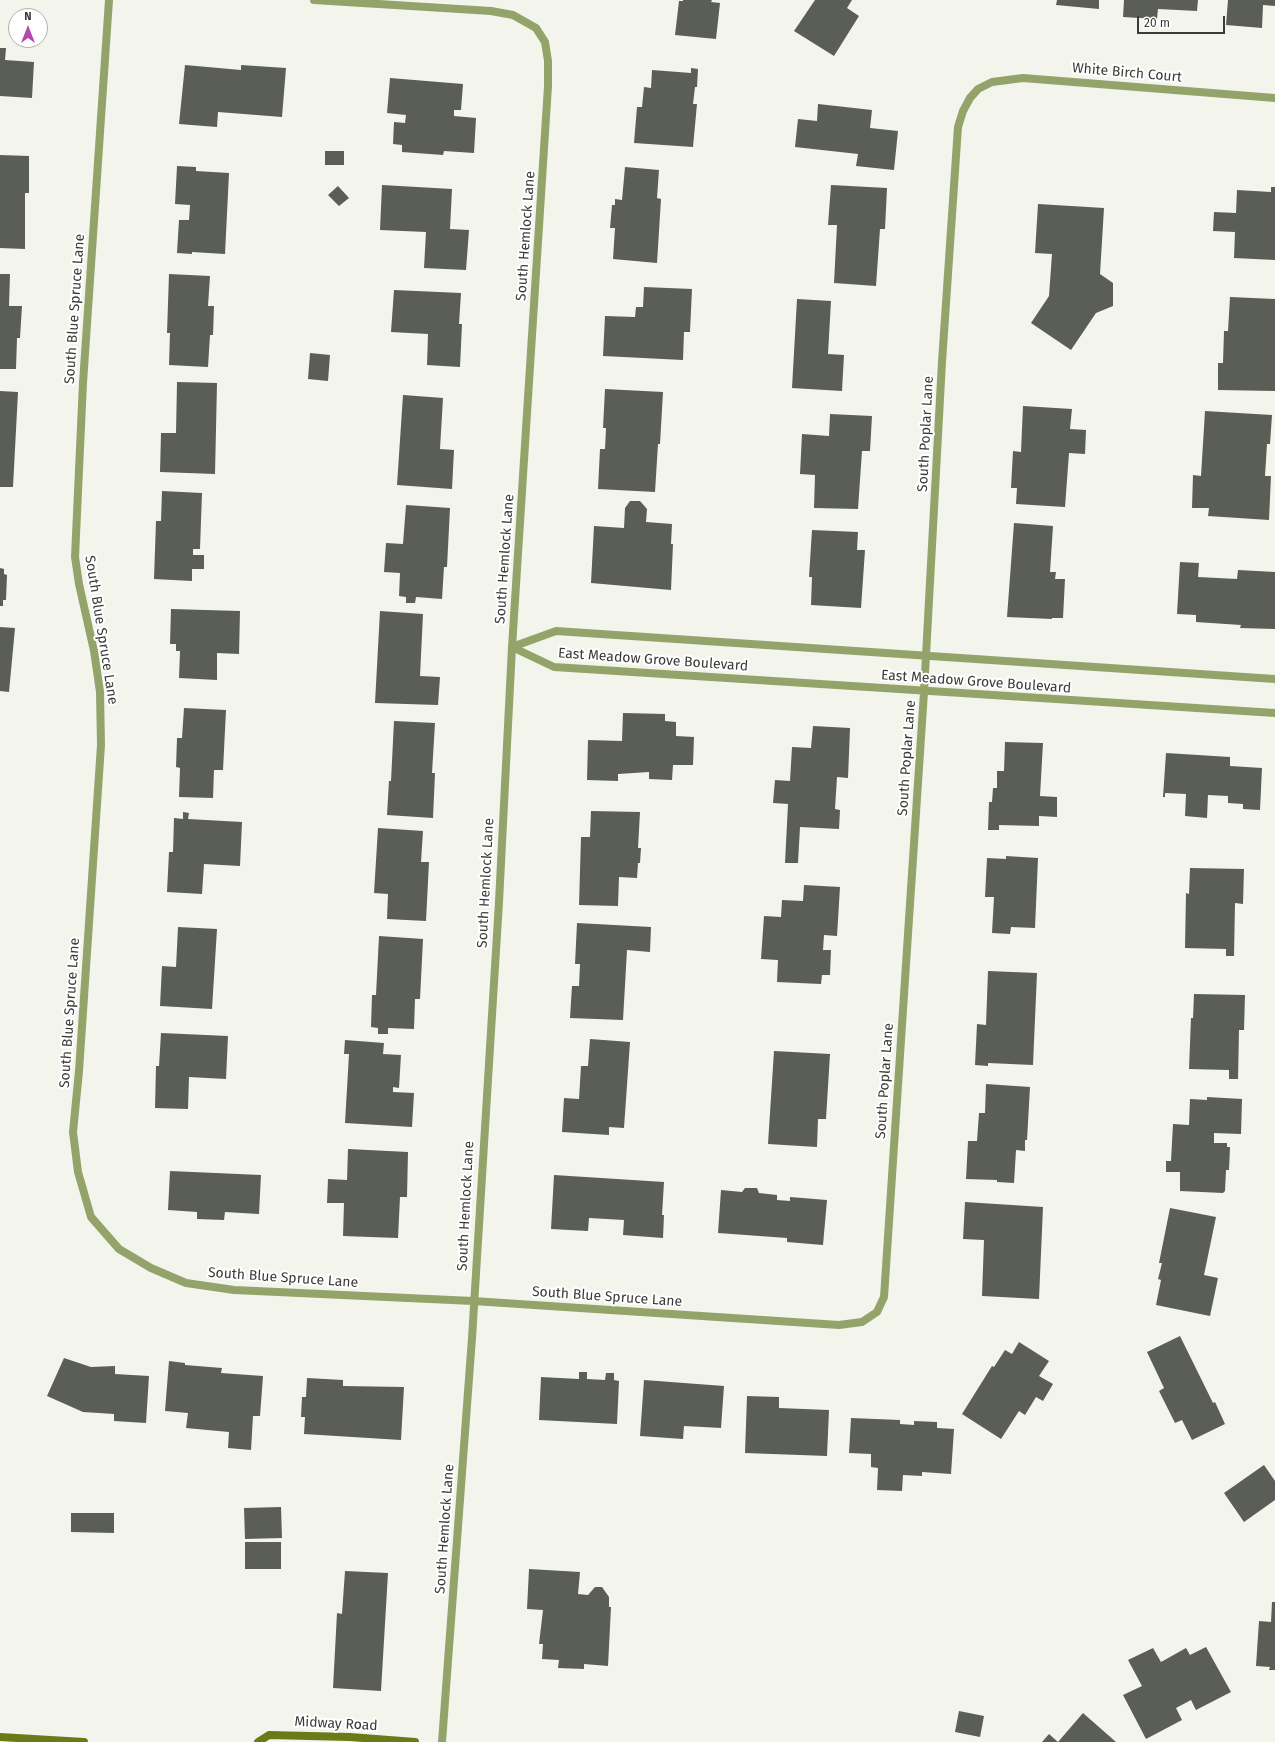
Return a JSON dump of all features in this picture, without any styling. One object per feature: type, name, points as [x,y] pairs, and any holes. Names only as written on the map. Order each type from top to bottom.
[{"type":"main road","name":"Midway Road","points":[[258,1742],[269,1735],[350,1737],[414,1742]]},
{"type":"main road","points":[[0,1737],[84,1742]]},
{"type":"street","name":"South Blue Spruce Lane","points":[[109,0],[83,383],[75,557],[79,584],[94,651],[100,692],[101,737],[79,1071],[73,1132],[78,1172],[91,1217],[119,1249],[151,1268],[186,1283],[234,1290],[474,1301],[839,1324],[862,1322],[877,1312]]},
{"type":"street","name":"South Hemlock Lane","points":[[314,0],[491,11],[513,15],[536,28],[545,42],[548,61],[548,86],[512,647],[499,902],[471,1354],[442,1742]]},
{"type":"street","name":"White Birch Court","points":[[978,89],[992,82],[1023,78],[1275,98]]},
{"type":"street","name":"South Poplar Lane","points":[[877,1312],[884,1297],[924,692],[942,362],[958,127],[963,111],[970,98],[978,89]]},
{"type":"street","name":"East Meadow Grove Boulevard","points":[[512,647],[556,631],[1275,679]]},
{"type":"street","name":"East Meadow Grove Boulevard","points":[[512,647],[554,667],[924,692],[1275,713]]},
{"type":"building","points":[[712,0],[711,2],[720,3],[716,39],[675,35],[679,1]]},
{"type":"building","points":[[815,0],[852,0],[847,8],[859,16],[834,56],[794,31]]},
{"type":"building","points":[[1057,0],[1099,0],[1099,9],[1056,5]]},
{"type":"building","points":[[1124,0],[1198,0],[1197,11],[1158,9],[1157,19],[1123,17]]},
{"type":"building","points":[[1228,0],[1275,0],[1275,6],[1263,5],[1262,28],[1226,25]]},
{"type":"building","points":[[0,48],[6,48],[5,60],[34,62],[32,98],[0,96]]},
{"type":"building","points":[[185,65],[241,70],[241,65],[286,68],[282,117],[218,112],[217,127],[179,124]]},
{"type":"building","points":[[691,68],[698,69],[697,87],[695,87],[693,104],[697,104],[693,147],[634,143],[637,107],[642,107],[644,87],[651,88],[652,70],[691,73]]},
{"type":"building","points":[[390,78],[463,84],[461,110],[454,110],[454,116],[476,118],[474,153],[444,151],[443,155],[402,152],[402,145],[393,144],[394,122],[405,123],[406,115],[387,113]]},
{"type":"building","points":[[818,104],[872,110],[870,128],[898,131],[894,170],[856,166],[858,154],[795,147],[798,119],[817,121]]},
{"type":"building","points":[[325,151],[344,151],[344,165],[325,165]]},
{"type":"building","points":[[0,155],[29,156],[29,193],[25,193],[25,249],[0,248]]},
{"type":"building","points":[[177,166],[196,167],[196,171],[229,173],[225,254],[192,252],[192,254],[177,253],[179,220],[189,220],[190,205],[175,204]]},
{"type":"building","points":[[625,167],[659,170],[657,198],[661,199],[657,263],[613,259],[615,228],[610,228],[612,205],[615,205],[615,199],[622,200]]},
{"type":"building","points":[[382,185],[452,189],[450,229],[469,230],[466,270],[424,268],[426,232],[380,230]]},
{"type":"building","points":[[831,185],[887,188],[885,229],[880,229],[876,286],[834,283],[837,225],[828,225]]},
{"type":"building","points":[[338,186],[349,198],[339,206],[328,195]]},
{"type":"building","points":[[1271,187],[1275,187],[1275,260],[1234,258],[1235,232],[1213,231],[1214,212],[1236,213],[1237,190],[1271,192]]},
{"type":"building","points":[[1038,204],[1104,208],[1100,274],[1113,283],[1113,306],[1096,313],[1071,350],[1031,323],[1049,296],[1052,254],[1035,253]]},
{"type":"building","points":[[0,274],[10,274],[9,306],[22,306],[20,338],[17,338],[16,369],[0,369]]},
{"type":"building","points":[[169,274],[210,276],[208,306],[214,306],[213,335],[210,335],[208,367],[169,365],[170,333],[167,333]]},
{"type":"building","points":[[644,287],[692,289],[690,332],[684,332],[683,360],[603,356],[605,316],[635,317],[636,307],[643,307]]},
{"type":"building","points":[[394,290],[461,293],[459,324],[462,324],[460,367],[427,365],[428,334],[391,332]]},
{"type":"building","points":[[1230,297],[1275,299],[1275,391],[1218,390],[1218,363],[1223,363],[1224,331],[1228,331]]},
{"type":"building","points":[[797,299],[831,301],[828,354],[844,355],[842,391],[792,388]]},
{"type":"building","points":[[310,353],[330,355],[328,381],[308,379]]},
{"type":"building","points":[[177,382],[217,383],[215,474],[160,472],[161,433],[176,433]]},
{"type":"building","points":[[605,389],[663,392],[655,492],[598,489],[600,449],[605,449],[606,428],[603,428]]},
{"type":"building","points":[[0,391],[18,392],[13,487],[0,487]]},
{"type":"building","points":[[403,395],[443,398],[440,449],[454,450],[452,489],[397,485]]},
{"type":"building","points":[[1023,406],[1072,409],[1070,429],[1086,430],[1085,454],[1069,453],[1065,507],[1016,504],[1017,488],[1011,488],[1013,451],[1021,452]]},
{"type":"building","points":[[1205,411],[1272,415],[1270,444],[1267,444],[1265,476],[1271,476],[1269,520],[1208,516],[1209,508],[1192,508],[1193,475],[1201,476]]},
{"type":"building","points":[[830,414],[872,416],[870,451],[862,451],[858,509],[814,508],[815,475],[800,474],[802,434],[829,436]]},
{"type":"building","points":[[162,491],[202,493],[200,549],[193,549],[193,555],[204,555],[204,569],[192,569],[192,581],[154,579],[156,521],[161,521]]},
{"type":"building","points":[[630,501],[640,501],[647,509],[646,522],[672,524],[671,544],[673,544],[671,590],[591,583],[594,526],[624,528],[625,508]]},
{"type":"building","points":[[406,505],[450,508],[447,567],[444,567],[442,599],[416,597],[415,603],[406,603],[406,597],[399,596],[400,573],[384,572],[386,543],[403,544]]},
{"type":"building","points":[[1014,523],[1053,526],[1050,572],[1056,572],[1055,579],[1065,579],[1063,618],[1007,617]]},
{"type":"building","points":[[812,530],[858,532],[857,550],[865,550],[861,608],[811,605],[812,577],[809,577]]},
{"type":"building","points":[[1180,562],[1199,563],[1198,577],[1237,579],[1238,570],[1275,572],[1275,629],[1240,628],[1241,625],[1196,622],[1196,615],[1177,614]]},
{"type":"building","points":[[0,568],[4,569],[4,574],[7,575],[6,600],[3,600],[3,606],[0,606]]},
{"type":"building","points":[[171,609],[240,611],[239,654],[217,653],[217,680],[179,678],[180,651],[176,651],[176,644],[170,644]]},
{"type":"building","points":[[380,611],[423,614],[420,676],[440,677],[438,705],[375,703]]},
{"type":"building","points":[[0,627],[15,628],[9,692],[0,691]]},
{"type":"building","points":[[184,708],[226,710],[223,770],[214,770],[213,798],[179,797],[180,768],[176,767],[177,738],[182,738]]},
{"type":"building","points":[[623,713],[665,714],[665,721],[676,722],[676,736],[694,737],[693,765],[673,765],[672,780],[649,779],[649,772],[618,774],[618,781],[587,780],[588,740],[622,741]]},
{"type":"building","points":[[394,721],[435,723],[432,773],[435,773],[433,818],[387,815],[389,781],[391,781]]},
{"type":"building","points":[[813,726],[850,728],[848,778],[837,777],[835,809],[840,810],[839,829],[800,827],[798,863],[785,863],[788,804],[773,803],[775,780],[790,781],[792,747],[811,748]]},
{"type":"building","points":[[1005,742],[1043,743],[1040,796],[1057,797],[1057,817],[1039,816],[1039,826],[999,825],[999,830],[988,830],[989,802],[992,802],[993,788],[997,788],[997,771],[1004,771]]},
{"type":"building","points":[[1166,753],[1230,757],[1230,766],[1262,768],[1260,810],[1243,809],[1243,804],[1228,803],[1228,796],[1208,795],[1207,818],[1185,816],[1186,794],[1165,793],[1165,797],[1163,797]]},
{"type":"building","points":[[591,811],[640,812],[638,848],[641,848],[637,878],[619,877],[618,906],[579,905],[581,837],[590,837]]},
{"type":"building","points":[[183,812],[189,813],[188,819],[242,822],[240,866],[204,864],[202,894],[167,892],[169,852],[173,852],[174,818],[183,819]]},
{"type":"building","points":[[378,828],[423,831],[421,862],[429,862],[426,921],[387,919],[388,894],[374,893]]},
{"type":"building","points":[[1006,856],[1038,858],[1035,928],[1011,927],[1010,934],[992,933],[994,897],[985,897],[987,858],[1006,859]]},
{"type":"building","points":[[1190,868],[1244,869],[1243,904],[1235,903],[1234,956],[1226,956],[1226,949],[1185,948],[1186,893],[1189,894]]},
{"type":"building","points":[[804,885],[840,887],[837,936],[824,935],[823,950],[831,950],[830,975],[822,975],[821,984],[777,982],[778,960],[761,959],[764,916],[781,917],[782,900],[803,901]]},
{"type":"building","points":[[577,923],[651,927],[650,952],[627,950],[623,1020],[570,1018],[572,986],[579,986],[580,964],[575,964]]},
{"type":"building","points":[[178,927],[217,929],[212,1009],[160,1006],[162,966],[176,967]]},
{"type":"building","points":[[379,936],[423,939],[420,999],[415,999],[414,1029],[388,1028],[388,1034],[378,1034],[378,1028],[371,1027],[372,995],[376,995]]},
{"type":"building","points":[[988,971],[1037,973],[1033,1065],[988,1063],[988,1066],[975,1065],[977,1024],[986,1025]]},
{"type":"building","points":[[1194,994],[1245,995],[1244,1030],[1239,1030],[1238,1079],[1229,1079],[1229,1070],[1189,1069],[1191,1018],[1193,1018]]},
{"type":"building","points":[[161,1033],[228,1036],[226,1079],[189,1077],[188,1109],[155,1108],[156,1066],[159,1066]]},
{"type":"building","points":[[590,1039],[630,1042],[624,1128],[609,1127],[609,1135],[562,1132],[564,1098],[579,1099],[581,1066],[588,1066]]},
{"type":"building","points":[[345,1040],[384,1043],[383,1054],[401,1055],[399,1088],[393,1087],[393,1092],[414,1093],[412,1127],[345,1123],[349,1054],[344,1054]]},
{"type":"building","points":[[774,1051],[830,1054],[826,1119],[818,1119],[817,1147],[768,1144]]},
{"type":"building","points":[[986,1084],[1030,1087],[1027,1140],[1025,1140],[1025,1151],[1016,1150],[1014,1183],[997,1182],[997,1180],[966,1179],[968,1141],[977,1141],[979,1113],[985,1113]]},
{"type":"building","points":[[1207,1097],[1242,1099],[1241,1134],[1214,1133],[1214,1143],[1227,1143],[1227,1147],[1230,1147],[1229,1170],[1226,1170],[1225,1191],[1223,1193],[1180,1191],[1180,1172],[1166,1172],[1166,1161],[1171,1161],[1173,1124],[1189,1125],[1190,1099],[1207,1100]]},
{"type":"building","points":[[348,1149],[408,1152],[407,1197],[400,1197],[398,1238],[343,1236],[344,1203],[327,1203],[328,1179],[347,1180]]},
{"type":"building","points":[[170,1171],[261,1175],[259,1214],[225,1212],[224,1220],[197,1219],[197,1212],[168,1210]]},
{"type":"building","points":[[554,1175],[664,1182],[662,1215],[664,1215],[663,1238],[623,1235],[624,1220],[589,1218],[588,1231],[551,1229]]},
{"type":"building","points":[[745,1188],[757,1188],[759,1193],[777,1195],[777,1200],[790,1201],[790,1197],[827,1200],[823,1245],[787,1242],[787,1238],[718,1233],[721,1190],[742,1192]]},
{"type":"building","points":[[965,1202],[1043,1207],[1039,1299],[982,1296],[984,1240],[963,1239]]},
{"type":"building","points":[[1170,1208],[1216,1217],[1204,1275],[1218,1278],[1210,1316],[1156,1305],[1161,1280],[1158,1279],[1162,1263],[1159,1263]]},
{"type":"building","points":[[1180,1336],[1225,1424],[1192,1440],[1182,1420],[1175,1423],[1159,1391],[1164,1388],[1147,1352]]},
{"type":"building","points":[[1019,1342],[1049,1361],[1039,1376],[1053,1384],[1043,1401],[1036,1397],[1025,1415],[1019,1411],[1001,1439],[962,1414],[992,1366],[994,1367],[1005,1350],[1012,1354]]},
{"type":"building","points":[[64,1358],[91,1367],[115,1366],[115,1374],[149,1376],[146,1423],[114,1421],[114,1414],[83,1412],[47,1396]]},
{"type":"building","points":[[169,1361],[185,1363],[185,1365],[222,1368],[221,1373],[263,1376],[260,1416],[253,1416],[251,1450],[228,1448],[229,1432],[186,1428],[188,1413],[165,1411]]},
{"type":"building","points":[[579,1372],[587,1372],[587,1379],[605,1380],[606,1373],[614,1373],[614,1380],[619,1381],[617,1424],[539,1420],[541,1377],[579,1379]]},
{"type":"building","points":[[307,1378],[343,1380],[343,1386],[404,1387],[401,1440],[304,1434],[305,1417],[301,1417],[302,1397],[306,1397]]},
{"type":"building","points":[[644,1380],[724,1386],[721,1428],[684,1426],[683,1439],[640,1436]]},
{"type":"building","points":[[747,1396],[779,1397],[779,1408],[829,1410],[827,1456],[745,1453]]},
{"type":"building","points":[[851,1418],[900,1420],[900,1424],[914,1425],[914,1421],[937,1422],[937,1428],[954,1429],[951,1474],[922,1472],[922,1476],[903,1475],[902,1491],[877,1490],[878,1468],[871,1467],[871,1454],[849,1453]]},
{"type":"building","points":[[1264,1465],[1275,1481],[1275,1500],[1244,1522],[1224,1493]]},
{"type":"building","points":[[281,1507],[282,1538],[245,1539],[244,1508]]},
{"type":"building","points":[[71,1513],[114,1513],[114,1533],[71,1532]]},
{"type":"building","points":[[245,1542],[281,1542],[281,1569],[245,1569]]},
{"type":"building","points":[[529,1569],[580,1572],[578,1594],[588,1595],[595,1587],[602,1587],[609,1597],[609,1607],[611,1607],[608,1666],[584,1664],[584,1669],[558,1668],[559,1660],[542,1659],[543,1644],[539,1644],[543,1610],[527,1609]]},
{"type":"building","points":[[345,1571],[388,1573],[381,1691],[333,1688],[337,1613],[342,1614]]},
{"type":"building","points":[[1272,1602],[1275,1602],[1275,1670],[1269,1670],[1270,1667],[1256,1666],[1259,1621],[1271,1622]]},
{"type":"building","points":[[1206,1647],[1231,1692],[1196,1710],[1191,1700],[1176,1708],[1182,1720],[1146,1739],[1123,1695],[1142,1686],[1128,1660],[1153,1648],[1161,1662],[1186,1648],[1190,1655]]},
{"type":"building","points":[[959,1711],[984,1716],[980,1737],[955,1732]]},
{"type":"building","points":[[1083,1713],[1116,1742],[1058,1742]]},
{"type":"building","points":[[1049,1734],[1058,1742],[1042,1742]]}]
